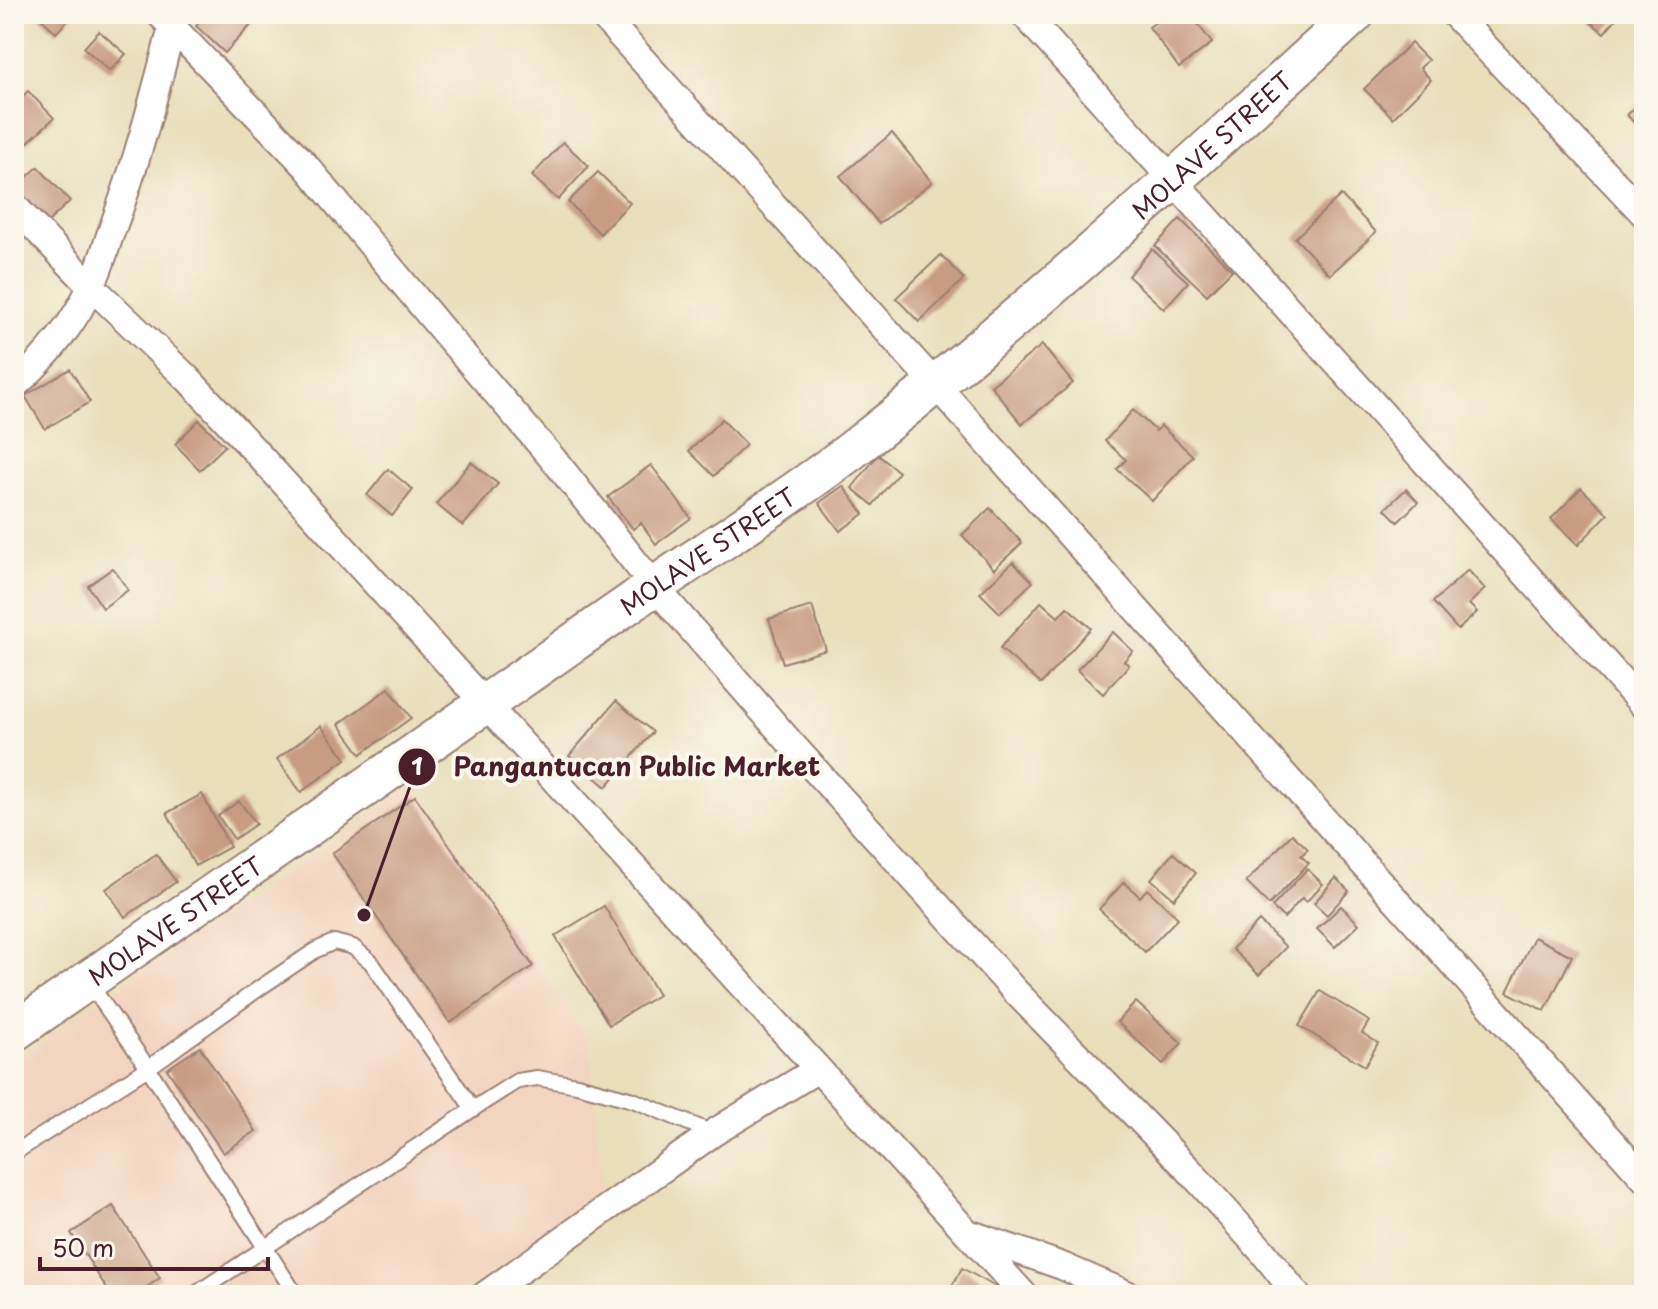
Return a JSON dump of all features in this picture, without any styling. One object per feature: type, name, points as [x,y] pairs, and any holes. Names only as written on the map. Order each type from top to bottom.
[{"type":"street","points":[[601,14],[1644,1178]]},
{"type":"street","points":[[1024,14],[1644,706]]},
{"type":"street","name":"MOLAVE STREET","points":[[14,1032],[840,459],[936,385],[1057,283],[1355,14]]},
{"type":"street","points":[[1454,14],[1644,214]]},
{"type":"street","points":[[14,386],[36,366],[65,330],[91,286],[147,122],[166,20]]},
{"type":"street","points":[[166,20],[306,166],[559,466],[654,586],[788,740],[1015,991],[1189,1170],[1297,1295]]},
{"type":"street","points":[[14,206],[208,400],[1024,1295]]},
{"type":"street","points":[[485,1295],[713,1133],[818,1069]]},
{"type":"street","points":[[971,1234],[1062,1266],[1129,1295]]},
{"type":"lane","points":[[14,1153],[148,1068],[316,950],[334,942],[353,947],[371,962],[473,1109]]},
{"type":"lane","points":[[88,981],[296,1295]]},
{"type":"lane","points":[[194,1295],[517,1081],[537,1078],[577,1085],[633,1100],[713,1133]]},
{"type":"shaded area","points":[[414,785],[591,1044],[601,1195],[459,1295],[14,1295],[14,1060]]},
{"type":"building","points":[[37,14],[74,14],[56,33]]},
{"type":"building","points":[[206,14],[241,14],[252,24],[225,53],[196,26]]},
{"type":"building","points":[[1167,14],[1190,14],[1212,43],[1179,68],[1149,27]]},
{"type":"building","points":[[1591,14],[1620,14],[1604,33],[1587,19]]},
{"type":"building","points":[[99,31],[126,54],[110,71],[84,48]]},
{"type":"building","points":[[1411,43],[1428,60],[1420,68],[1431,80],[1393,118],[1364,89]]},
{"type":"building","points":[[28,91],[54,118],[27,143],[14,130],[14,105]]},
{"type":"building","points":[[1644,99],[1644,134],[1627,115]]},
{"type":"building","points":[[892,133],[932,182],[879,224],[840,176]]},
{"type":"building","points":[[563,142],[589,166],[558,200],[532,176]]},
{"type":"building","points":[[38,167],[70,201],[47,223],[15,188]]},
{"type":"building","points":[[598,172],[630,203],[600,234],[568,202]]},
{"type":"building","points":[[1341,195],[1376,232],[1330,275],[1295,238]]},
{"type":"building","points":[[1180,219],[1232,270],[1207,295],[1155,246]]},
{"type":"building","points":[[1152,249],[1188,282],[1164,309],[1128,276]]},
{"type":"building","points":[[941,255],[964,279],[919,322],[896,298]]},
{"type":"building","points":[[1042,345],[1073,383],[1022,424],[991,386]]},
{"type":"building","points":[[70,369],[90,402],[45,429],[25,396]]},
{"type":"building","points":[[1133,410],[1156,431],[1161,426],[1193,456],[1152,501],[1117,469],[1126,460],[1105,441]]},
{"type":"building","points":[[722,419],[746,445],[714,476],[689,451]]},
{"type":"building","points":[[199,420],[225,446],[200,470],[175,444]]},
{"type":"building","points":[[878,455],[899,472],[873,505],[852,488]]},
{"type":"building","points":[[471,462],[498,484],[463,526],[436,504]]},
{"type":"building","points":[[651,465],[691,518],[656,544],[641,523],[633,529],[608,497]]},
{"type":"building","points":[[388,469],[413,490],[392,516],[367,495]]},
{"type":"building","points":[[843,486],[864,514],[840,531],[819,503]]},
{"type":"building","points":[[1581,488],[1608,514],[1578,545],[1551,519]]},
{"type":"building","points":[[1406,489],[1418,502],[1398,522],[1385,509]]},
{"type":"building","points":[[990,508],[1022,543],[994,569],[962,535]]},
{"type":"building","points":[[1013,562],[1033,582],[1000,613],[980,593]]},
{"type":"building","points":[[113,568],[128,590],[103,608],[88,586]]},
{"type":"building","points":[[1468,570],[1485,589],[1469,604],[1477,612],[1458,630],[1433,602]]},
{"type":"building","points":[[1041,602],[1058,617],[1067,607],[1091,628],[1041,684],[1000,648]]},
{"type":"building","points":[[812,606],[826,650],[783,663],[769,619]]},
{"type":"building","points":[[1113,632],[1133,651],[1124,661],[1129,665],[1103,694],[1077,670]]},
{"type":"building","points":[[389,688],[411,718],[361,754],[339,724]]},
{"type":"building","points":[[616,701],[653,732],[606,787],[569,756]]},
{"type":"building","points":[[321,726],[346,759],[301,792],[277,759]]},
{"type":"building","points":[[202,794],[230,847],[195,866],[167,813]]},
{"type":"building","points":[[415,796],[533,966],[450,1023],[332,853]]},
{"type":"building","points":[[239,801],[256,824],[234,839],[218,816]]},
{"type":"building","points":[[1292,834],[1308,849],[1301,856],[1309,863],[1269,905],[1246,882]]},
{"type":"building","points":[[1173,853],[1196,873],[1174,899],[1151,879]]},
{"type":"building","points":[[156,854],[176,882],[125,917],[106,889]]},
{"type":"building","points":[[1307,869],[1323,884],[1306,902],[1302,898],[1284,918],[1272,907]]},
{"type":"building","points":[[1336,878],[1349,891],[1327,915],[1314,903]]},
{"type":"building","points":[[1124,882],[1140,897],[1147,889],[1178,918],[1145,952],[1099,909]]},
{"type":"building","points":[[604,906],[658,995],[609,1025],[555,936]]},
{"type":"building","points":[[1341,906],[1359,924],[1335,947],[1317,929]]},
{"type":"building","points":[[1259,921],[1286,947],[1259,975],[1232,949]]},
{"type":"building","points":[[1534,937],[1572,956],[1545,1011],[1507,992]]},
{"type":"building","points":[[1320,991],[1369,1021],[1362,1033],[1378,1043],[1365,1066],[1299,1026]]},
{"type":"building","points":[[1136,1002],[1182,1043],[1163,1064],[1117,1022]]},
{"type":"building","points":[[200,1047],[256,1131],[223,1153],[167,1069]]},
{"type":"building","points":[[113,1206],[160,1278],[135,1295],[111,1295],[71,1233]]},
{"type":"building","points":[[962,1268],[1001,1290],[998,1295],[947,1295]]},
{"type":"place","name":"Pangantucan Public Market","points":[[364,915]]}]
